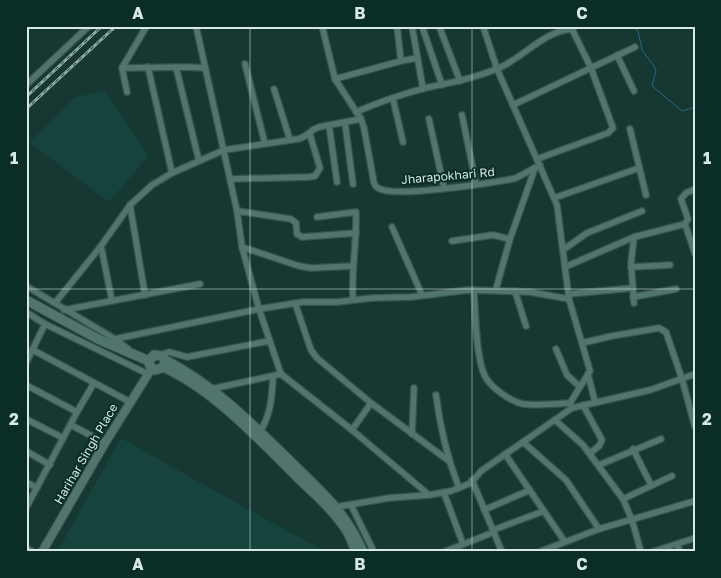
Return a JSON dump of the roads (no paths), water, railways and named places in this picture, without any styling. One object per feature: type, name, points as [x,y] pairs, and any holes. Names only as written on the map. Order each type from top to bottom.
[{"type":"main road","points":[[26,300],[98,339],[134,354],[150,368],[157,370],[163,361]]},
{"type":"main road","points":[[150,368],[154,355],[211,389],[260,432],[336,507],[355,534],[363,552]]},
{"type":"main road","points":[[163,361],[232,414],[282,462],[344,527],[356,552]]},
{"type":"street","points":[[26,85],[89,26]]},
{"type":"street","points":[[196,26],[237,211],[242,247],[259,309],[281,374],[352,430],[428,495]]},
{"type":"street","name":"Jharapokhari Rd","points":[[322,26],[335,80],[361,119],[364,128],[374,183],[377,187],[385,190],[410,191],[507,180],[537,164],[612,131],[613,125],[591,68]]},
{"type":"street","points":[[397,26],[401,61]]},
{"type":"street","points":[[412,26],[423,89]]},
{"type":"street","points":[[439,26],[460,80]]},
{"type":"street","points":[[336,507],[390,498],[428,495],[459,488],[471,482],[481,471],[555,420],[571,406],[590,369],[569,296],[554,198],[537,164],[497,68],[483,26]]},
{"type":"street","points":[[127,92],[122,68],[146,27]]},
{"type":"street","points":[[356,112],[423,89],[497,68],[516,58],[551,34],[571,28],[591,68]]},
{"type":"street","points":[[423,29],[442,85]]},
{"type":"street","points":[[513,105],[635,47]]},
{"type":"street","points":[[618,55],[634,92]]},
{"type":"street","points":[[335,80],[417,58]]},
{"type":"street","points":[[245,64],[265,144]]},
{"type":"street","points":[[148,67],[172,173]]},
{"type":"street","points":[[176,67],[198,161]]},
{"type":"street","points":[[122,68],[205,68]]},
{"type":"street","points":[[274,90],[290,140]]},
{"type":"street","points":[[393,99],[403,142]]},
{"type":"street","points":[[462,116],[476,184]]},
{"type":"street","points":[[55,303],[101,246],[130,205],[152,185],[172,173],[224,150],[305,138],[315,128],[361,119]]},
{"type":"street","points":[[429,119],[444,188]]},
{"type":"street","points":[[345,123],[353,184]]},
{"type":"street","points":[[329,124],[337,182]]},
{"type":"street","points":[[630,129],[646,195]]},
{"type":"street","points":[[230,179],[315,176],[320,168],[310,135]]},
{"type":"street","points":[[496,289],[510,239],[537,164]]},
{"type":"street","points":[[554,198],[639,168]]},
{"type":"street","points":[[566,267],[634,237],[685,224],[688,219],[681,199],[686,193],[695,189]]},
{"type":"street","points":[[130,205],[145,295]]},
{"type":"street","points":[[237,211],[291,219],[296,225],[297,234],[302,237],[356,232]]},
{"type":"street","points":[[563,250],[587,233],[642,211]]},
{"type":"street","points":[[317,217],[356,212],[353,300]]},
{"type":"street","points":[[685,224],[695,254]]},
{"type":"street","points":[[392,227],[422,295]]},
{"type":"street","points":[[452,241],[493,235],[510,239]]},
{"type":"street","points":[[634,237],[631,267],[634,300],[676,289]]},
{"type":"street","points":[[101,246],[112,301]]},
{"type":"street","points":[[242,247],[298,266],[311,268],[353,266]]},
{"type":"street","points":[[631,267],[670,265]]},
{"type":"street","points":[[64,310],[200,284]]},
{"type":"street","points":[[26,286],[115,339],[134,354]]},
{"type":"street","points":[[115,339],[295,303],[496,289],[569,296],[633,288]]},
{"type":"street","points":[[474,290],[478,344],[486,378],[494,387],[510,399],[523,404],[582,405],[650,390],[695,374]]},
{"type":"street","points":[[515,290],[526,326]]},
{"type":"street","points":[[295,303],[311,350],[317,358],[371,403],[449,461]]},
{"type":"street","points":[[26,312],[46,324],[150,368]]},
{"type":"street","points":[[26,363],[46,324]]},
{"type":"street","points":[[582,343],[612,336],[659,328],[663,329],[666,332],[682,379],[695,426]]},
{"type":"street","points":[[163,361],[169,352],[187,358],[269,341]]},
{"type":"street","points":[[556,348],[567,375],[580,387]]},
{"type":"street","points":[[33,350],[130,402]]},
{"type":"street","name":"Harihar Singh Place","points":[[42,552],[150,368]]},
{"type":"street","points":[[211,389],[281,374]]},
{"type":"street","points":[[588,374],[595,402]]},
{"type":"street","points":[[260,432],[267,420],[271,407],[272,376]]},
{"type":"street","points":[[26,508],[94,383]]},
{"type":"street","points":[[26,385],[77,412]]},
{"type":"street","points":[[412,434],[414,388]]},
{"type":"street","points":[[436,395],[439,420],[449,461],[459,488]]},
{"type":"street","points":[[352,430],[371,403]]},
{"type":"street","points":[[582,405],[602,440],[599,446],[590,453]]},
{"type":"street","points":[[26,419],[64,438]]},
{"type":"street","points":[[555,420],[590,453],[623,499],[632,520],[641,552]]},
{"type":"street","points":[[70,425],[105,443]]},
{"type":"street","points":[[598,465],[660,439]]},
{"type":"street","points":[[523,442],[566,480],[599,529]]},
{"type":"street","points":[[633,449],[651,485]]},
{"type":"street","points":[[26,451],[50,465]]},
{"type":"street","points":[[505,454],[565,542]]},
{"type":"street","points":[[623,499],[672,476]]},
{"type":"street","points":[[472,480],[502,552]]},
{"type":"street","points":[[26,482],[37,488]]},
{"type":"street","points":[[484,510],[530,490]]},
{"type":"street","points":[[444,492],[463,544]]},
{"type":"street","points":[[539,552],[599,529],[695,501]]},
{"type":"street","points":[[351,505],[374,552]]},
{"type":"street","points":[[444,552],[544,511]]},
{"type":"street","points":[[652,552],[695,538]]},
{"type":"street","points":[[677,544],[680,552]]},
{"type":"street","points":[[26,548],[33,552]]},
{"type":"waterway","points":[[633,26],[638,31],[642,50],[656,71],[652,86],[682,111],[695,107]]},
{"type":"railway","points":[[26,97],[102,26]]},
{"type":"railway","points":[[26,109],[116,26]]}]
